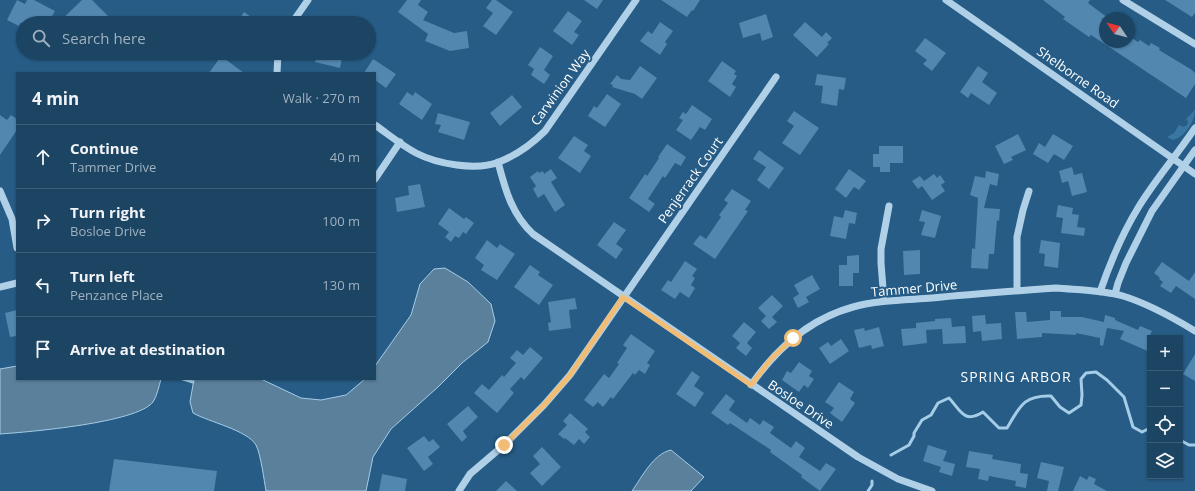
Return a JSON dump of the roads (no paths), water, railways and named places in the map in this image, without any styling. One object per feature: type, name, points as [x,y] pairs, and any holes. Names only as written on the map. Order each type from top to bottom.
[{"type":"street","points":[[297,16],[308,0]]},
{"type":"street","name":"Carwinion Way","points":[[376,126],[416,153],[439,162],[464,166],[498,162],[531,144],[545,131],[636,0]]},
{"type":"street","name":"Shelborne Road","points":[[946,0],[1195,174]]},
{"type":"street","points":[[1123,0],[1195,44]]},
{"type":"street","points":[[277,72],[278,60]]},
{"type":"street","name":"Penjerrack Court","points":[[459,491],[470,474],[504,445],[544,405],[570,375],[776,77]]},
{"type":"street","points":[[1104,292],[1113,258],[1138,209],[1195,128]]},
{"type":"street","points":[[376,178],[400,142]]},
{"type":"street","points":[[1115,294],[1118,283],[1144,226],[1159,200],[1195,150]]},
{"type":"street","name":"Bosloe Drive","points":[[498,162],[508,197],[515,212],[524,225],[533,234],[751,385],[874,467],[904,481],[932,491]]},
{"type":"street","points":[[0,191],[12,219],[16,242]]},
{"type":"street","points":[[1017,291],[1017,237],[1029,191]]},
{"type":"street","points":[[884,302],[881,263],[889,206]]},
{"type":"street","points":[[0,287],[16,284]]},
{"type":"street","name":"Tammer Drive","points":[[751,385],[781,348],[816,322],[827,316],[854,307],[884,302],[1056,288],[1104,292],[1129,298],[1155,309],[1195,331]]},
{"type":"waterway","points":[[891,455],[909,445],[922,420],[931,415],[938,403],[949,398],[963,414],[971,417],[983,412],[999,428],[1007,428],[1024,403],[1035,397],[1051,396],[1060,407],[1069,413],[1081,405],[1081,379],[1086,373],[1096,372],[1107,380],[1124,397],[1133,427],[1142,432],[1147,430]]},
{"type":"waterway","points":[[186,380],[193,382]]},
{"type":"waterway","points":[[1183,442],[1189,445],[1195,445]]},
{"type":"waterway","points":[[868,491],[872,485],[872,481]]},
{"type":"district","name":"SPRING ARBOR","points":[[1016,377]]}]
